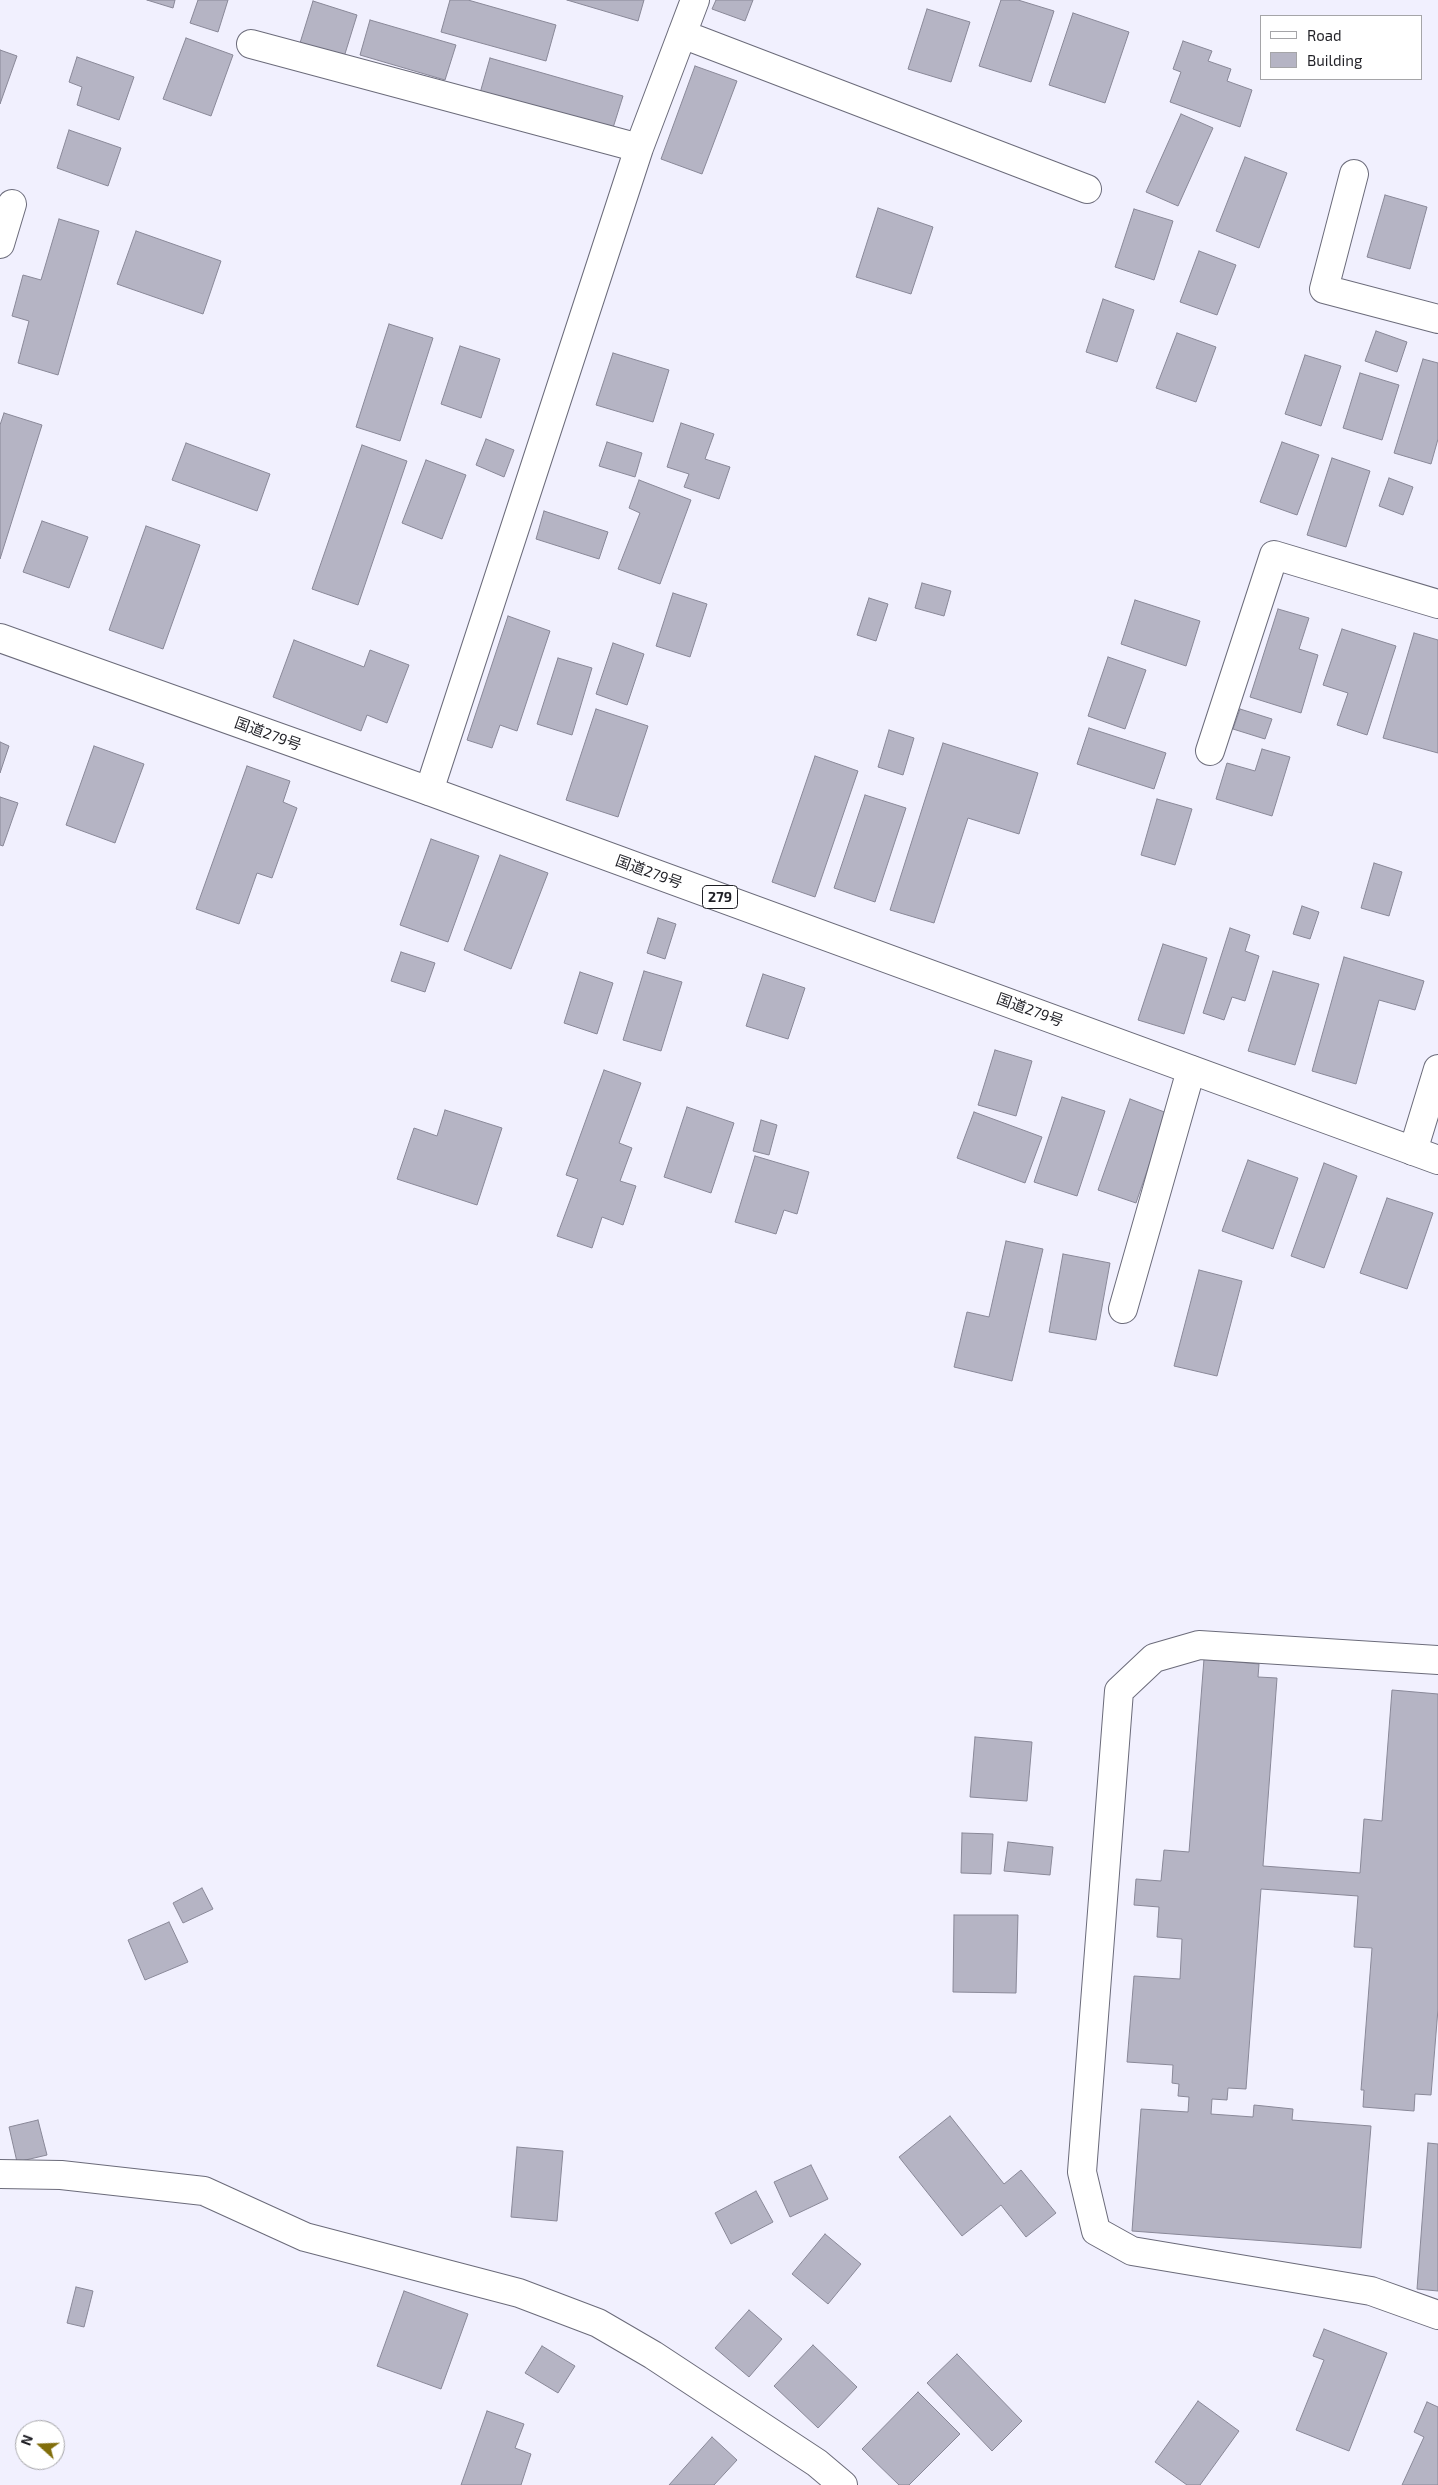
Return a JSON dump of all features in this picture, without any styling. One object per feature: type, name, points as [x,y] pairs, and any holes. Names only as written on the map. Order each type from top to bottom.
[{"type":"main road","points":[[429,791],[639,148],[695,0]]},
{"type":"main road","points":[[682,34],[1087,189]]},
{"type":"main road","points":[[251,44],[639,148]]},
{"type":"main road","points":[[1354,174],[1324,289],[1438,319]]},
{"type":"main road","points":[[0,244],[12,204]]},
{"type":"main road","points":[[1210,751],[1274,555],[1438,604]]},
{"type":"main road","name":"国道279号","points":[[0,638],[429,791],[1438,1160]]},
{"type":"main road","points":[[1413,1151],[1438,1069]]},
{"type":"main road","points":[[1123,1309],[1191,1070]]},
{"type":"main road","points":[[1438,1660],[1199,1645],[1154,1658],[1119,1691],[1082,2172],[1096,2231],[1132,2251],[1371,2291],[1438,2315]]},
{"type":"main road","points":[[0,2174],[60,2175],[204,2191],[305,2236],[519,2293],[598,2323],[653,2355],[817,2463],[843,2485]]},
{"type":"building","points":[[147,0],[175,0],[173,8]]},
{"type":"building","points":[[198,0],[228,0],[218,32],[190,23]]},
{"type":"building","points":[[450,0],[468,0],[556,25],[546,61],[441,32]]},
{"type":"building","points":[[567,0],[644,0],[638,21]]},
{"type":"building","points":[[716,0],[753,0],[745,21],[712,9]]},
{"type":"building","points":[[1001,0],[1018,0],[1054,11],[1031,82],[979,66]]},
{"type":"building","points":[[313,1],[357,15],[344,57],[300,43]]},
{"type":"building","points":[[927,9],[970,22],[951,82],[908,69]]},
{"type":"building","points":[[1073,13],[1129,32],[1105,103],[1049,85]]},
{"type":"building","points":[[370,20],[456,45],[445,80],[360,55]]},
{"type":"building","points":[[186,38],[233,55],[211,116],[163,99]]},
{"type":"building","points":[[1183,41],[1212,51],[1208,61],[1231,69],[1227,81],[1252,90],[1240,127],[1170,102],[1181,72],[1173,69]]},
{"type":"building","points":[[0,50],[17,56],[0,104]]},
{"type":"building","points":[[77,57],[134,77],[119,120],[77,105],[82,87],[69,82]]},
{"type":"building","points":[[490,58],[623,96],[612,131],[480,93]]},
{"type":"building","points":[[695,66],[737,81],[702,174],[661,159]]},
{"type":"building","points":[[1181,114],[1213,128],[1178,206],[1146,192]]},
{"type":"building","points":[[69,130],[121,148],[108,186],[57,168]]},
{"type":"building","points":[[1245,157],[1287,173],[1259,248],[1216,231]]},
{"type":"building","points":[[1385,195],[1427,207],[1410,269],[1367,257]]},
{"type":"building","points":[[878,208],[933,227],[911,294],[856,277]]},
{"type":"building","points":[[1134,209],[1173,221],[1154,280],[1115,267]]},
{"type":"building","points":[[59,219],[99,231],[58,375],[18,363],[29,321],[12,316],[23,275],[41,280]]},
{"type":"building","points":[[136,231],[221,261],[203,314],[117,284]]},
{"type":"building","points":[[1199,251],[1236,265],[1217,315],[1180,302]]},
{"type":"building","points":[[1103,299],[1134,310],[1117,362],[1086,352]]},
{"type":"building","points":[[389,324],[433,338],[400,441],[356,427]]},
{"type":"building","points":[[1376,331],[1407,342],[1397,372],[1365,361]]},
{"type":"building","points":[[1177,333],[1216,347],[1196,402],[1156,388]]},
{"type":"building","points":[[460,346],[500,359],[481,418],[441,404]]},
{"type":"building","points":[[613,353],[669,370],[653,422],[596,405]]},
{"type":"building","points":[[1305,355],[1341,366],[1321,426],[1285,414]]},
{"type":"building","points":[[1423,359],[1438,363],[1438,439],[1431,464],[1394,453]]},
{"type":"building","points":[[1360,373],[1399,385],[1382,440],[1343,428]]},
{"type":"building","points":[[4,413],[42,425],[0,559],[0,425]]},
{"type":"building","points":[[681,423],[714,434],[705,459],[730,467],[719,499],[684,487],[689,474],[667,467]]},
{"type":"building","points":[[486,439],[514,450],[504,477],[476,465]]},
{"type":"building","points":[[607,442],[642,453],[635,477],[599,466]]},
{"type":"building","points":[[1282,442],[1319,455],[1297,515],[1260,502]]},
{"type":"building","points":[[186,443],[270,474],[257,511],[172,480]]},
{"type":"building","points":[[362,445],[407,461],[358,605],[312,589]]},
{"type":"building","points":[[1332,458],[1370,471],[1346,547],[1307,535]]},
{"type":"building","points":[[426,460],[466,475],[442,539],[402,523]]},
{"type":"building","points":[[1389,478],[1413,487],[1403,515],[1379,506]]},
{"type":"building","points":[[639,480],[691,500],[660,584],[618,569],[640,513],[629,508]]},
{"type":"building","points":[[544,511],[608,532],[599,559],[536,539]]},
{"type":"building","points":[[42,521],[88,537],[69,588],[23,572]]},
{"type":"building","points":[[146,526],[200,545],[163,649],[109,630]]},
{"type":"building","points":[[922,583],[951,591],[944,616],[915,608]]},
{"type":"building","points":[[673,593],[707,604],[690,657],[656,646]]},
{"type":"building","points":[[869,598],[888,604],[876,641],[857,635]]},
{"type":"building","points":[[1135,600],[1200,621],[1186,666],[1121,644]]},
{"type":"building","points":[[1278,609],[1309,618],[1299,649],[1318,655],[1301,713],[1250,697]]},
{"type":"building","points":[[508,616],[550,631],[517,731],[500,725],[492,748],[467,740]]},
{"type":"building","points":[[1342,629],[1396,646],[1367,735],[1337,725],[1348,693],[1323,685]]},
{"type":"building","points":[[1414,633],[1438,640],[1438,753],[1383,738]]},
{"type":"building","points":[[294,640],[364,667],[370,650],[409,665],[387,723],[367,715],[361,731],[273,697]]},
{"type":"building","points":[[613,643],[644,654],[627,705],[596,694]]},
{"type":"building","points":[[1108,657],[1146,670],[1125,729],[1088,716]]},
{"type":"building","points":[[558,658],[592,668],[572,735],[537,724]]},
{"type":"building","points":[[596,709],[648,726],[618,817],[566,800]]},
{"type":"building","points":[[1240,709],[1272,719],[1265,739],[1233,729]]},
{"type":"building","points":[[1089,728],[1166,753],[1154,789],[1077,764]]},
{"type":"building","points":[[889,730],[914,738],[903,775],[878,767]]},
{"type":"building","points":[[0,742],[9,746],[0,773]]},
{"type":"building","points":[[943,743],[1038,773],[1019,834],[968,818],[934,923],[890,910]]},
{"type":"building","points":[[94,746],[144,764],[115,843],[66,825]]},
{"type":"building","points":[[1262,749],[1290,757],[1272,816],[1216,799],[1227,763],[1255,771]]},
{"type":"building","points":[[815,756],[858,771],[815,897],[772,882]]},
{"type":"building","points":[[247,766],[290,781],[283,802],[297,808],[272,878],[257,873],[239,924],[196,909]]},
{"type":"building","points":[[865,795],[906,808],[875,902],[834,888]]},
{"type":"building","points":[[0,797],[18,803],[3,846],[0,845]]},
{"type":"building","points":[[1157,799],[1192,809],[1175,865],[1141,855]]},
{"type":"building","points":[[431,839],[479,856],[448,942],[400,925]]},
{"type":"building","points":[[500,855],[548,873],[511,969],[464,950]]},
{"type":"building","points":[[1374,863],[1402,872],[1389,916],[1361,908]]},
{"type":"building","points":[[1302,906],[1319,912],[1310,939],[1293,934]]},
{"type":"building","points":[[658,918],[676,924],[665,959],[647,953]]},
{"type":"building","points":[[1230,928],[1250,935],[1245,951],[1259,956],[1245,1001],[1232,997],[1224,1020],[1203,1013]]},
{"type":"building","points":[[1163,944],[1207,958],[1184,1034],[1138,1020]]},
{"type":"building","points":[[401,952],[435,963],[425,992],[391,981]]},
{"type":"building","points":[[1344,957],[1424,981],[1415,1010],[1379,1000],[1356,1084],[1312,1071]]},
{"type":"building","points":[[644,971],[682,982],[661,1051],[623,1040]]},
{"type":"building","points":[[1273,971],[1319,984],[1295,1065],[1248,1051]]},
{"type":"building","points":[[580,972],[613,983],[597,1034],[564,1023]]},
{"type":"building","points":[[763,974],[805,988],[788,1039],[746,1026]]},
{"type":"building","points":[[995,1050],[1032,1061],[1016,1116],[978,1105]]},
{"type":"building","points":[[604,1070],[641,1083],[619,1143],[632,1148],[620,1181],[636,1186],[623,1225],[602,1217],[592,1248],[557,1236],[578,1179],[566,1175]]},
{"type":"building","points":[[1062,1097],[1105,1111],[1077,1196],[1034,1182]]},
{"type":"building","points":[[1130,1099],[1167,1113],[1136,1203],[1098,1190]]},
{"type":"building","points":[[687,1107],[734,1123],[711,1193],[664,1177]]},
{"type":"building","points":[[445,1110],[502,1128],[477,1205],[397,1179],[414,1128],[437,1136]]},
{"type":"building","points":[[974,1112],[1042,1137],[1025,1183],[957,1158]]},
{"type":"building","points":[[761,1120],[777,1125],[769,1155],[753,1151]]},
{"type":"building","points":[[755,1156],[809,1172],[797,1214],[784,1210],[776,1234],[735,1222]]},
{"type":"building","points":[[1248,1160],[1298,1178],[1273,1249],[1222,1231]]},
{"type":"building","points":[[1324,1163],[1357,1176],[1324,1268],[1291,1256]]},
{"type":"building","points":[[1387,1198],[1433,1213],[1407,1289],[1360,1273]]},
{"type":"building","points":[[1006,1241],[1043,1249],[1012,1381],[954,1367],[967,1312],[989,1317]]},
{"type":"building","points":[[1063,1254],[1110,1263],[1096,1340],[1049,1332]]},
{"type":"building","points":[[1199,1270],[1242,1281],[1217,1376],[1174,1366]]},
{"type":"building","points":[[1204,1659],[1259,1664],[1258,1677],[1277,1678],[1263,1866],[1360,1873],[1364,1819],[1382,1821],[1392,1690],[1438,1694],[1438,2009],[1431,2095],[1415,2094],[1414,2111],[1363,2107],[1364,2090],[1361,2090],[1372,1948],[1354,1947],[1358,1896],[1261,1889],[1246,2089],[1228,2088],[1227,2100],[1212,2099],[1211,2114],[1253,2117],[1254,2105],[1293,2109],[1292,2120],[1371,2126],[1361,2248],[1132,2231],[1141,2109],[1188,2112],[1189,2097],[1178,2096],[1179,2084],[1172,2083],[1173,2065],[1127,2062],[1134,1976],[1180,1979],[1182,1939],[1157,1937],[1159,1907],[1134,1905],[1136,1879],[1161,1881],[1164,1850],[1189,1852]]},
{"type":"building","points":[[975,1737],[1032,1742],[1027,1801],[970,1797]]},
{"type":"building","points":[[962,1833],[993,1834],[991,1874],[961,1873]]},
{"type":"building","points":[[1008,1842],[1053,1847],[1050,1875],[1004,1871]]},
{"type":"building","points":[[202,1888],[213,1909],[183,1923],[173,1903]]},
{"type":"building","points":[[954,1915],[1018,1915],[1016,1993],[953,1992]]},
{"type":"building","points":[[169,1922],[188,1962],[145,1980],[128,1940]]},
{"type":"building","points":[[950,2116],[1004,2184],[1021,2170],[1056,2213],[1026,2237],[1001,2205],[962,2236],[899,2157]]},
{"type":"building","points":[[38,2120],[47,2155],[17,2162],[9,2127]]},
{"type":"building","points":[[1428,2143],[1438,2144],[1438,2291],[1417,2289]]},
{"type":"building","points":[[517,2147],[563,2151],[557,2221],[511,2217]]},
{"type":"building","points":[[811,2165],[828,2199],[790,2217],[774,2182]]},
{"type":"building","points":[[756,2191],[773,2222],[731,2244],[715,2213]]},
{"type":"building","points":[[825,2234],[861,2264],[828,2304],[792,2274]]},
{"type":"building","points":[[76,2287],[93,2291],[84,2327],[67,2323]]},
{"type":"building","points":[[404,2291],[468,2314],[441,2389],[377,2366]]},
{"type":"building","points":[[749,2310],[782,2339],[749,2377],[715,2348]]},
{"type":"building","points":[[1324,2329],[1387,2353],[1349,2451],[1296,2430],[1324,2360],[1313,2356]]},
{"type":"building","points":[[813,2345],[857,2387],[818,2428],[774,2386]]},
{"type":"building","points":[[542,2346],[575,2366],[558,2393],[525,2373]]},
{"type":"building","points":[[957,2354],[1022,2421],[992,2451],[927,2383]]},
{"type":"building","points":[[918,2392],[960,2434],[909,2485],[899,2485],[862,2449]]},
{"type":"building","points":[[1198,2401],[1239,2431],[1200,2485],[1187,2485],[1155,2462]]},
{"type":"building","points":[[1427,2402],[1438,2407],[1438,2485],[1402,2485],[1424,2437],[1414,2432]]},
{"type":"building","points":[[487,2411],[524,2424],[515,2448],[531,2454],[521,2485],[461,2485]]},
{"type":"building","points":[[712,2437],[737,2460],[714,2485],[669,2485]]}]
